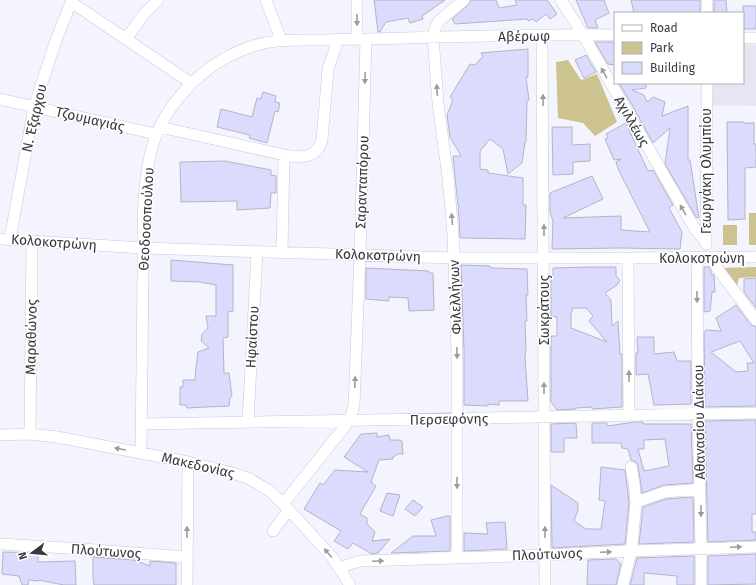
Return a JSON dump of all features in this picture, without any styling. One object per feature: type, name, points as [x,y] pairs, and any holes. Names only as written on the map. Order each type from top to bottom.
[{"type":"street","points":[[126,39],[144,14],[158,0]]},
{"type":"street","points":[[266,0],[281,40]]},
{"type":"street","name":"Σαρανταπόρου","points":[[349,420],[353,411],[354,400],[360,254],[362,39],[357,0]]},
{"type":"street","points":[[433,37],[438,21],[464,0]]},
{"type":"street","name":"Αχιλλέως","points":[[561,0],[583,35],[694,229],[706,242]]},
{"type":"street","points":[[707,0],[707,12]]},
{"type":"street","points":[[72,1],[191,83]]},
{"type":"street","name":"Ν. Έξαρχου","points":[[5,239],[34,107],[56,40],[72,1]]},
{"type":"street","name":"Σωκράτους","points":[[542,36],[545,585]]},
{"type":"street","name":"Αβέρωφ","points":[[433,37],[614,36]]},
{"type":"street","name":"Θεοδοσοπούλου","points":[[141,452],[145,186],[153,143],[158,130],[179,97],[191,83],[210,67],[238,52],[261,44],[281,40],[433,37]]},
{"type":"street","name":"Φιλελλήνων","points":[[433,37],[438,103],[452,217],[454,258],[457,350],[457,558]]},
{"type":"street","points":[[744,38],[756,38]]},
{"type":"street","name":"Τζουμαγιάς","points":[[0,99],[34,107],[284,155],[310,155],[321,146],[328,69],[337,40]]},
{"type":"street","name":"Γεωργάκη Ολυμπίου","points":[[705,258],[707,84]]},
{"type":"street","points":[[282,252],[284,155]]},
{"type":"street","name":"Κολοκοτρώνη","points":[[5,239],[143,248],[454,258],[756,258]]},
{"type":"street","name":"Μαραθώνος","points":[[30,434],[32,241]]},
{"type":"street","name":"Ηφαίστου","points":[[248,422],[257,252]]},
{"type":"street","points":[[628,258],[629,415]]},
{"type":"street","points":[[705,258],[717,268],[756,320]]},
{"type":"street","name":"Αθανασίου Διάκου","points":[[701,585],[698,414],[705,258]]},
{"type":"street","name":"Περσεφόνης","points":[[142,424],[756,413]]},
{"type":"street","points":[[273,531],[286,507],[349,420]]},
{"type":"street","name":"Μακεδονίας","points":[[0,435],[30,434],[57,437],[188,462],[248,478],[270,491],[286,507],[332,557],[350,585]]},
{"type":"street","points":[[187,585],[188,462]]},
{"type":"street","points":[[623,585],[631,550],[636,502],[631,467]]},
{"type":"street","points":[[636,502],[665,492],[700,489]]},
{"type":"street","name":"Πλούτωνος","points":[[0,544],[187,557]]},
{"type":"street","name":"Πλούτωνος","points":[[340,568],[361,562],[631,550],[756,547]]},
{"type":"shaded area","points":[[744,44],[756,45],[756,106],[711,105],[711,84],[744,84]]},
{"type":"green space","points":[[568,60],[581,80],[597,74],[617,122],[595,136],[583,123],[558,118],[556,62]]},
{"type":"green space","points":[[749,213],[756,213],[756,245],[749,245]]},
{"type":"green space","points":[[723,225],[737,225],[737,245],[723,245]]},
{"type":"green space","points":[[756,267],[756,277],[739,278],[736,291],[719,268]]},
{"type":"building","points":[[374,0],[445,0],[422,16],[423,19],[410,23],[408,18],[386,22],[380,32],[378,32]]},
{"type":"building","points":[[471,0],[496,0],[499,8],[517,5],[515,0],[547,0],[557,14],[550,19],[546,14],[536,22],[533,19],[528,21],[527,19],[455,24],[452,19],[468,5]]},
{"type":"building","points":[[576,0],[604,0],[609,13],[595,20],[598,28],[588,28]]},
{"type":"building","points":[[631,0],[700,0],[700,12],[634,12]]},
{"type":"building","points":[[714,0],[726,0],[727,12],[714,12]]},
{"type":"building","points":[[743,6],[756,6],[756,29],[744,29]]},
{"type":"building","points":[[595,42],[614,42],[614,65],[608,64]]},
{"type":"building","points":[[528,49],[528,77],[526,77],[529,100],[527,101],[526,142],[522,163],[508,174],[503,149],[490,139],[480,151],[480,169],[488,170],[488,173],[523,178],[523,205],[526,205],[525,239],[460,238],[459,206],[453,156],[461,156],[450,137],[447,115],[453,100],[450,97],[470,64],[475,65],[483,56],[481,53]]},
{"type":"building","points":[[586,55],[596,72],[584,78],[575,60]]},
{"type":"building","points":[[620,84],[646,84],[646,88],[632,90],[644,95],[647,102],[653,97],[665,102],[662,116],[688,106],[688,160],[690,160],[699,218],[696,217],[665,164],[670,128],[653,143]]},
{"type":"building","points":[[263,92],[276,96],[275,102],[280,103],[278,112],[275,111],[267,143],[249,138],[250,135],[217,127],[221,109],[252,117],[257,98],[261,99]]},
{"type":"building","points":[[727,122],[754,123],[756,167],[745,168],[745,219],[728,220]]},
{"type":"building","points":[[626,123],[648,171],[653,170],[673,205],[669,208],[682,232],[680,249],[552,249],[553,221],[550,212],[550,193],[592,176],[603,199],[563,218],[621,216],[621,230],[650,232],[619,171],[616,162],[621,159],[614,160],[605,139],[608,138],[606,134]]},
{"type":"building","points":[[552,127],[572,127],[572,145],[590,144],[590,161],[573,162],[573,174],[553,175]]},
{"type":"building","points":[[225,161],[271,170],[271,175],[276,176],[276,193],[271,193],[270,208],[237,210],[237,201],[181,202],[180,162]]},
{"type":"building","points":[[171,260],[233,265],[233,311],[228,312],[228,337],[223,338],[224,373],[229,373],[232,396],[230,398],[229,406],[187,408],[186,405],[180,405],[180,387],[183,387],[183,380],[195,380],[198,352],[209,348],[201,341],[202,334],[208,328],[206,316],[216,316],[216,285],[200,282],[171,281]]},
{"type":"building","points":[[461,265],[527,269],[528,295],[526,295],[527,321],[525,321],[525,357],[528,401],[499,401],[499,405],[488,404],[488,406],[464,405]]},
{"type":"building","points":[[616,267],[616,276],[620,280],[617,285],[605,293],[611,300],[612,326],[618,321],[620,354],[622,354],[622,407],[592,409],[592,407],[557,410],[551,402],[551,336],[557,336],[557,317],[551,316],[551,279],[553,276],[553,268]],"holes":[[[572,308],[586,308],[593,316],[589,321],[607,342],[571,328]]]},
{"type":"building","points":[[704,267],[709,267],[711,274],[714,275],[715,292],[712,292],[710,311],[704,312]]},
{"type":"building","points":[[366,268],[429,271],[429,273],[433,273],[434,310],[409,311],[408,298],[389,297],[389,301],[366,299]]},
{"type":"building","points":[[756,278],[756,308],[744,292],[744,279]]},
{"type":"building","points":[[736,305],[750,324],[756,327],[756,406],[705,407],[704,332],[706,330],[721,331],[716,318]],"holes":[[[740,341],[754,363],[747,363],[748,371],[736,372],[711,352]]]},
{"type":"building","points":[[637,337],[654,337],[654,354],[674,352],[677,361],[691,361],[691,404],[654,405],[648,374],[636,375],[636,353],[638,353]]},
{"type":"building","points":[[756,420],[756,514],[752,514],[752,532],[756,532],[756,540],[708,542],[705,421]]},
{"type":"building","points":[[635,422],[643,422],[643,424],[691,424],[693,483],[664,485],[642,493],[638,465],[636,462],[631,460],[628,449],[622,448],[621,443],[592,443],[592,423],[607,423],[607,426]],"holes":[[[665,439],[669,466],[644,471],[638,449],[644,449],[644,440]]]},
{"type":"building","points":[[576,423],[577,438],[564,438],[564,452],[551,452],[551,424]]},
{"type":"building","points":[[377,433],[377,437],[389,435],[390,440],[402,441],[403,454],[398,454],[393,457],[393,459],[379,460],[371,482],[376,486],[360,514],[367,518],[367,524],[375,532],[372,541],[390,539],[378,553],[372,554],[353,543],[348,549],[334,541],[341,531],[304,509],[320,483],[323,485],[335,470],[368,472],[344,457],[361,434]]},
{"type":"building","points":[[601,467],[625,470],[629,502],[625,544],[552,548],[551,485],[578,503],[578,510],[574,521],[586,529],[601,529],[605,501],[599,500]]},
{"type":"building","points":[[387,493],[400,495],[393,516],[380,511]]},
{"type":"building","points":[[693,497],[694,542],[639,544],[643,507],[666,499]]},
{"type":"building","points":[[413,500],[423,507],[415,516],[405,509]]},
{"type":"building","points":[[450,516],[450,551],[391,553],[413,536],[436,536],[431,520]]},
{"type":"building","points":[[505,522],[507,549],[464,551],[464,533],[488,534],[486,523]]},
{"type":"building","points":[[3,552],[38,553],[38,562],[75,561],[76,585],[64,585],[38,580],[29,580],[28,585],[22,585],[19,576],[2,574]]},
{"type":"building","points":[[756,554],[756,584],[708,585],[708,556]]},
{"type":"building","points":[[694,556],[694,585],[677,585],[677,576],[644,573],[644,585],[630,585],[637,558]]},
{"type":"building","points":[[93,557],[134,560],[150,566],[150,561],[176,563],[176,585],[94,585]]},
{"type":"building","points":[[616,559],[621,564],[616,585],[587,585],[588,560]]}]
